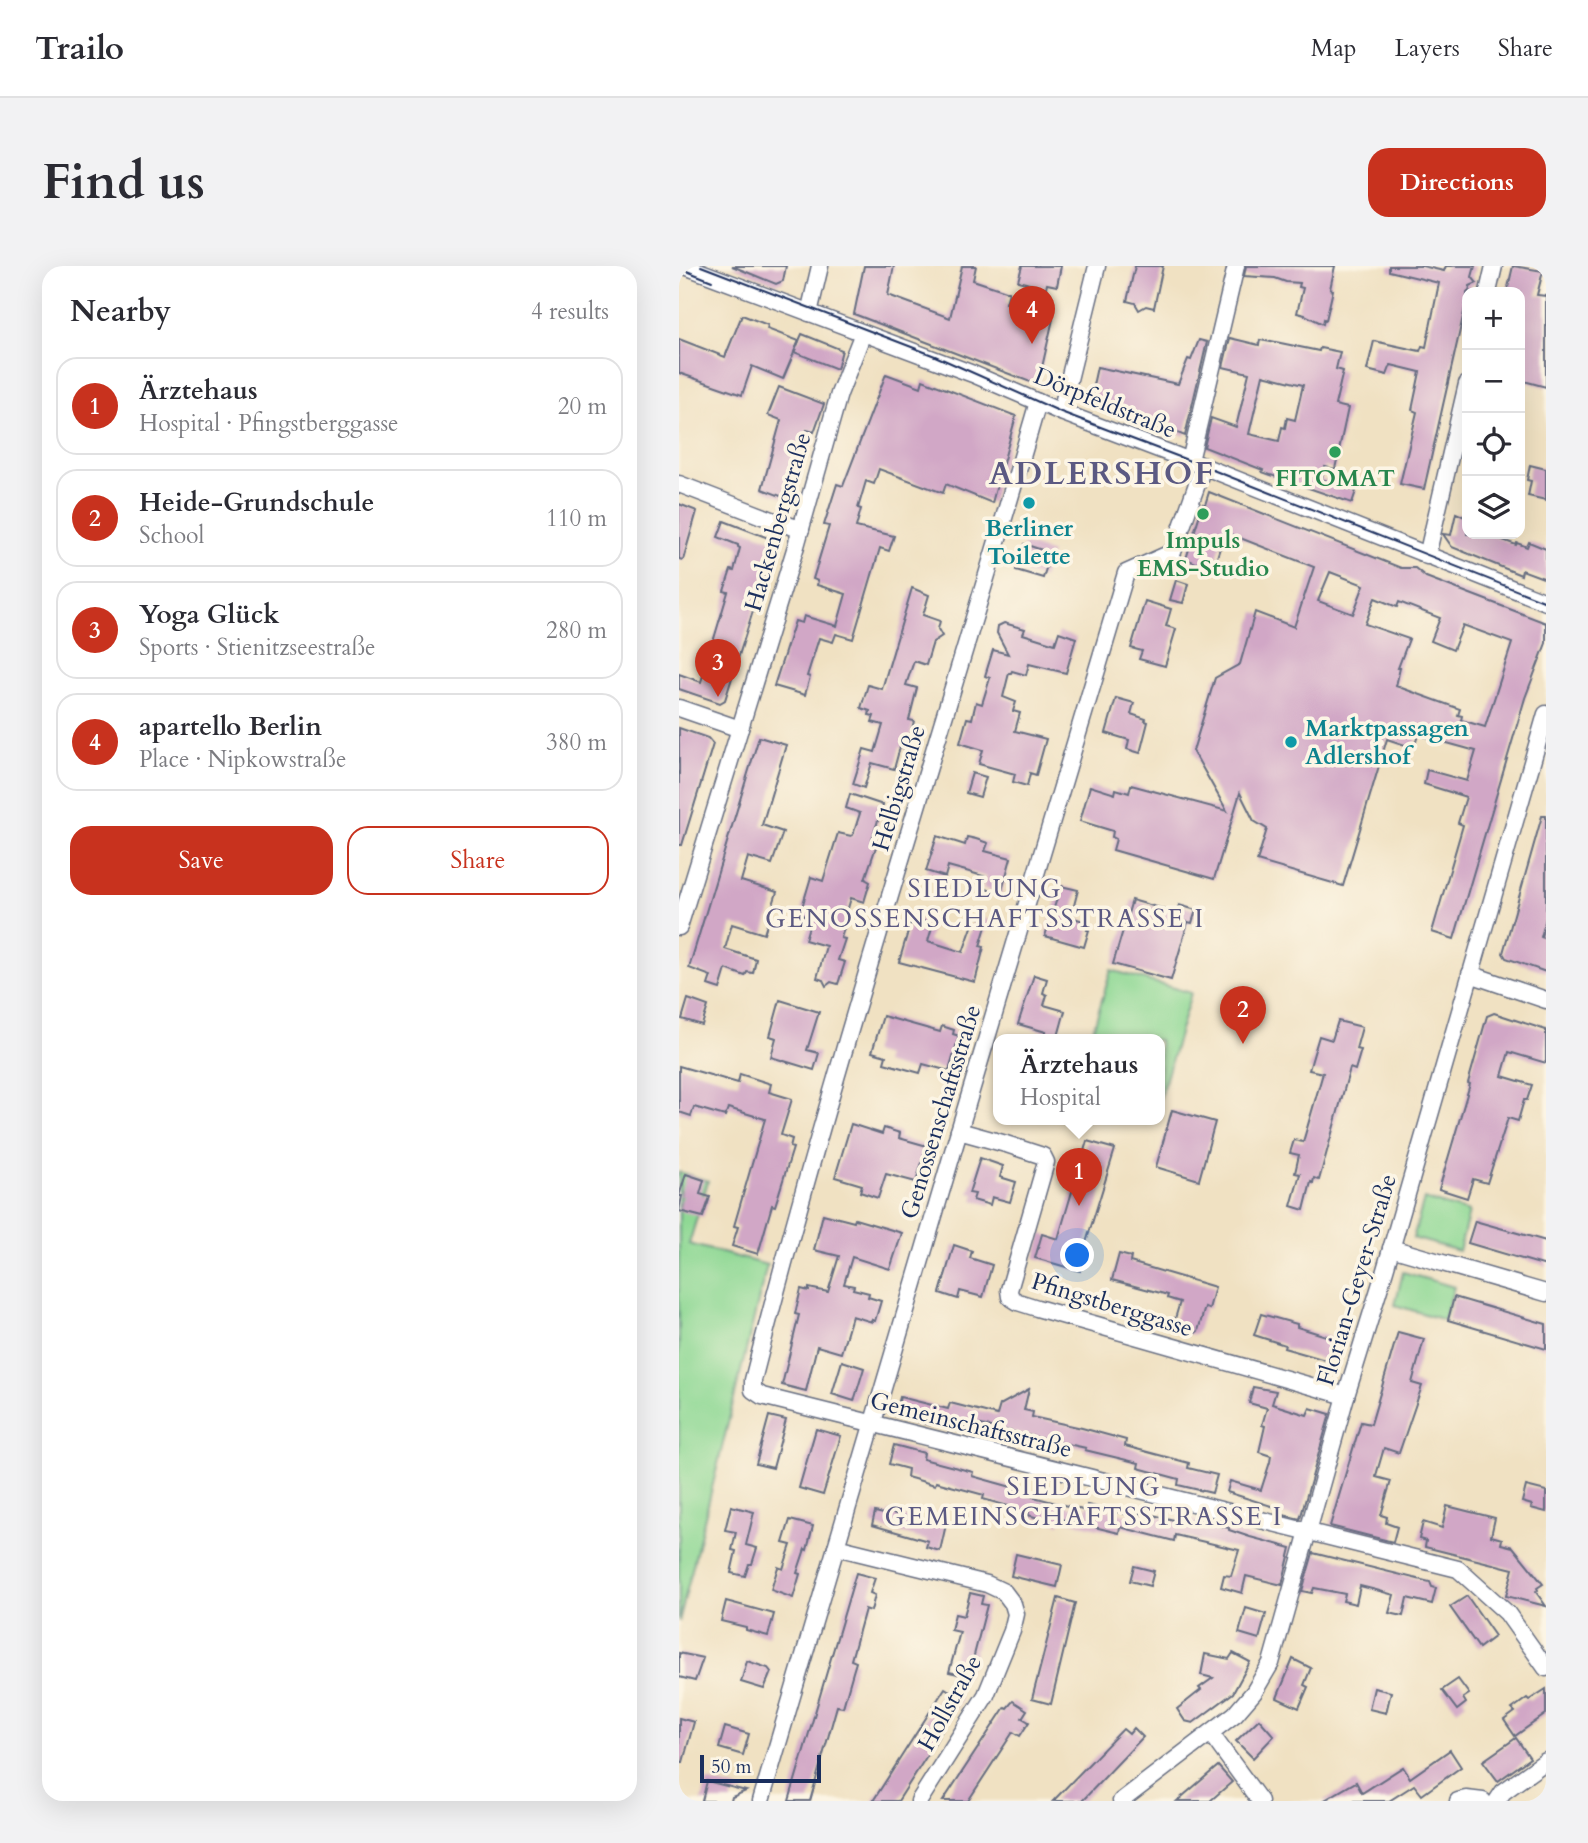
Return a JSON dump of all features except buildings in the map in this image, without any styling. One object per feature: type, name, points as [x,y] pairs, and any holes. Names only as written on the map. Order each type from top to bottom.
[{"type":"street","name":"Dörpfeldstraße","points":[[685,266],[972,374],[1061,412],[1546,602]]},
{"type":"street","points":[[809,313],[820,266]]},
{"type":"street","points":[[1061,412],[1097,266]]},
{"type":"street","name":"Genossenschaftsstraße","points":[[761,1801],[1126,573],[1173,552],[1197,464],[1236,266]]},
{"type":"street","points":[[1489,287],[1494,266]]},
{"type":"street","name":"Hackenbergstraße","points":[[679,925],[801,529],[839,394],[863,332]]},
{"type":"street","name":"Helbigstraße","points":[[753,1390],[753,1380],[800,1201],[1038,402]]},
{"type":"street","points":[[1427,556],[1462,406]]},
{"type":"street","points":[[679,484],[801,529]]},
{"type":"street","points":[[679,708],[740,729]]},
{"type":"street","name":"Florian-Geyer-Straße","points":[[1121,1801],[1235,1714],[1254,1692],[1271,1663],[1346,1396],[1546,714]]},
{"type":"street","points":[[1470,974],[1546,1000]]},
{"type":"street","name":"Pfingstberggasse","points":[[958,1131],[1043,1156],[1046,1161],[1009,1290],[1010,1297],[1037,1308],[1346,1396]]},
{"type":"street","points":[[1391,1248],[1546,1293]]},
{"type":"street","name":"Gemeinschaftsstraße","points":[[753,1390],[762,1396],[871,1425],[1458,1569],[1507,1613],[1546,1668]]},
{"type":"street","name":"Hollstraße","points":[[836,1548],[987,1584],[1004,1592],[1013,1604],[1016,1614],[1012,1631],[986,1695],[919,1801]]},
{"type":"street","points":[[1210,1734],[1260,1801]]},
{"type":"street","points":[[1497,1801],[1503,1791],[1546,1761]]},
{"type":"street","points":[[1458,1801],[1483,1801]]},
{"type":"green space","points":[[1111,970],[1191,993],[1165,1082],[1165,1034],[1092,1034]]},
{"type":"green space","points":[[679,1172],[708,1181],[689,1244],[767,1265],[679,1622]]},
{"type":"green space","points":[[1424,1199],[1469,1212],[1459,1251],[1413,1238]]},
{"type":"green space","points":[[1403,1272],[1454,1287],[1444,1320],[1395,1305]]},
{"type":"tram line","points":[[701,266],[935,356],[1061,412],[1546,602]]},
{"type":"tram line","points":[[679,268],[712,281]]},
{"type":"place","name":"apartello Berlin","points":[[1032,344]]},
{"type":"place","name":"FITOMAT","points":[[1335,452]]},
{"type":"place","name":"Berliner Toilette","points":[[1029,503]]},
{"type":"place","name":"Impuls EMS-Studio","points":[[1203,514]]},
{"type":"place","name":"Yoga Glück","points":[[718,697]]},
{"type":"place","name":"Marktpassagen Adlershof","points":[[1291,742]]},
{"type":"place","name":"Heide-Grundschule","points":[[1243,1044]]},
{"type":"place","name":"Ärztehaus","points":[[1079,1206]]},
{"type":"district","name":"ADLERSHOF","points":[[1102,474]]},
{"type":"district","name":"SIEDLUNG GENOSSENSCHAFTSSTRASSE I","points":[[985,903]]},
{"type":"district","name":"SIEDLUNG GEMEINSCHAFTSSTRASSE I","points":[[1084,1501]]}]
